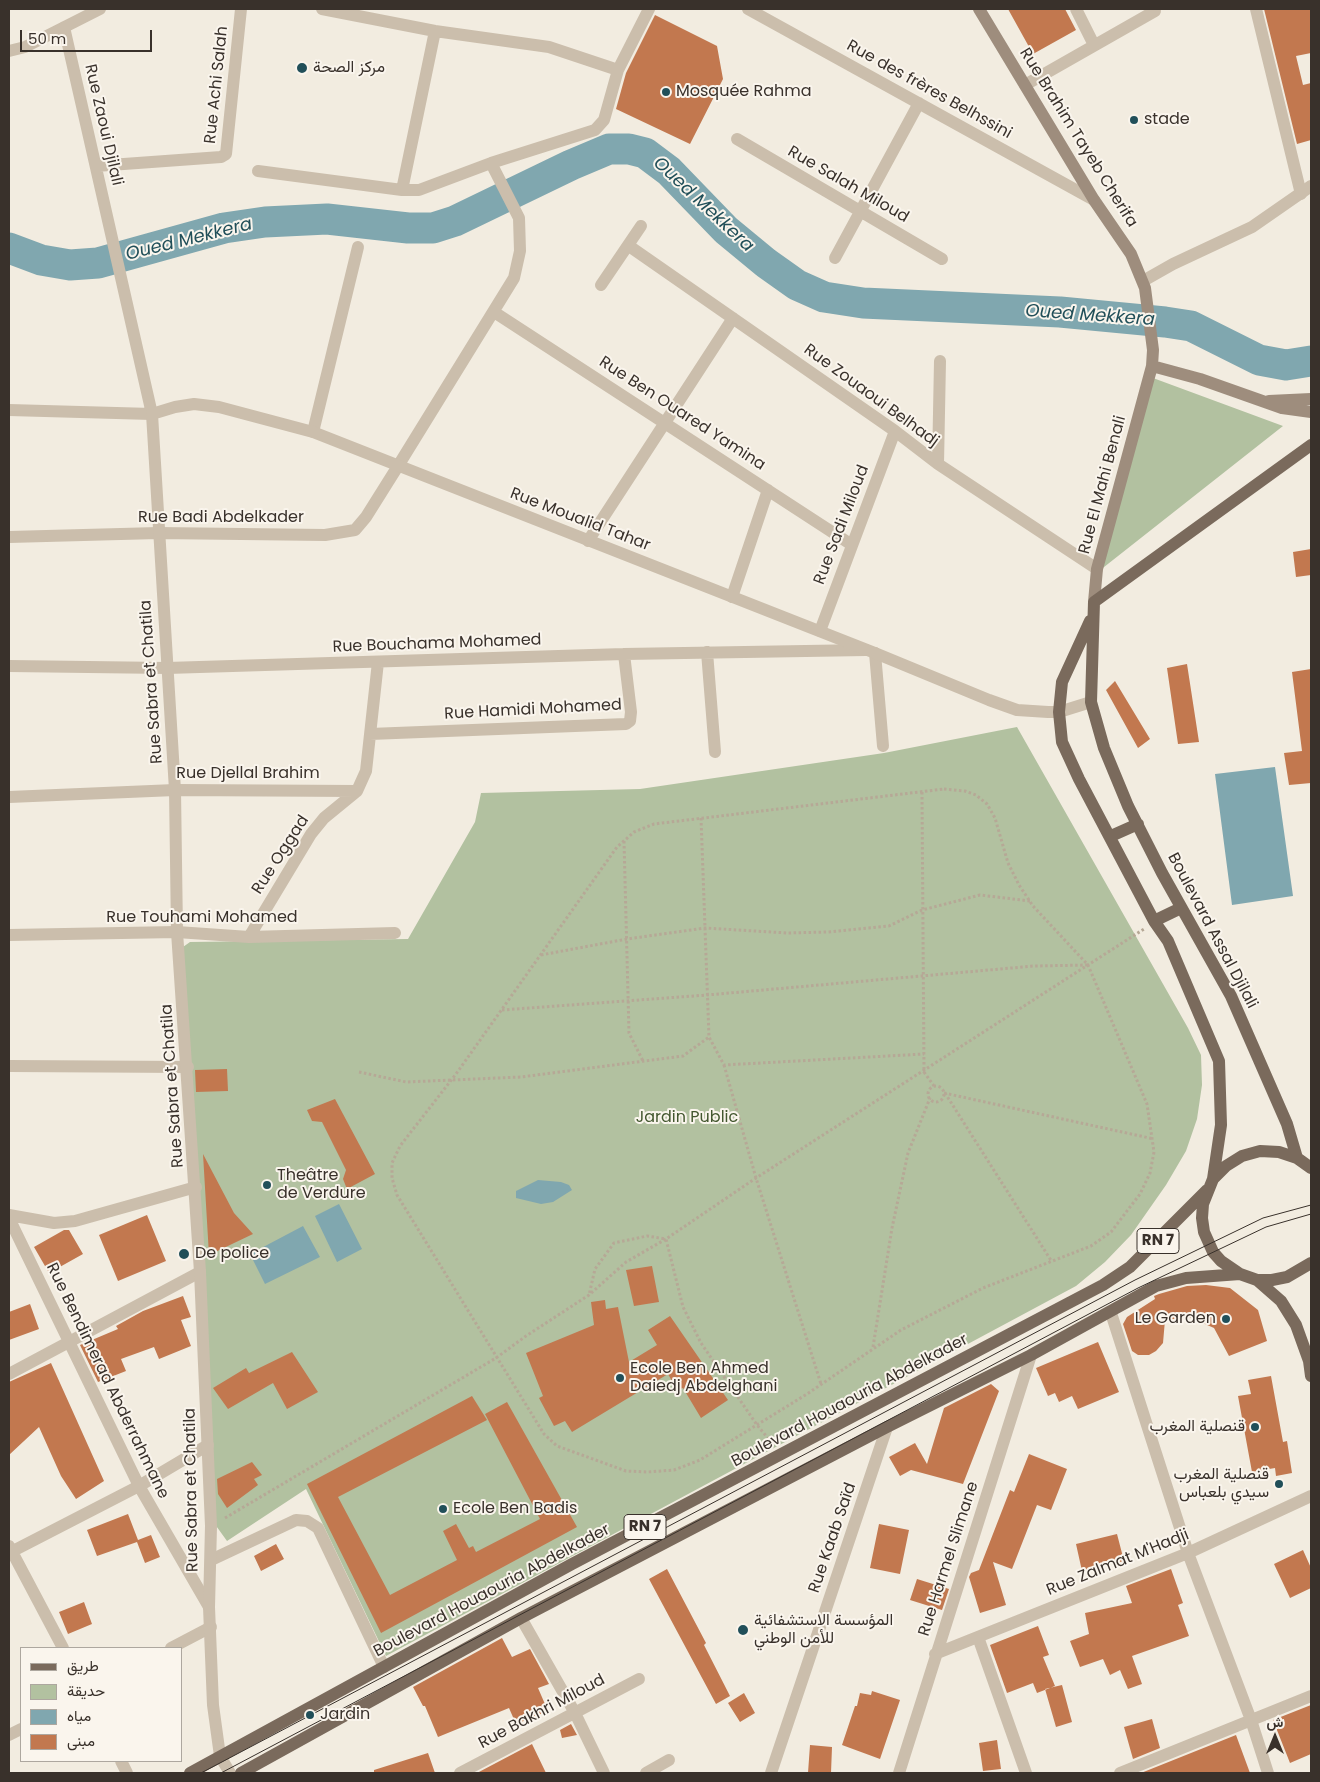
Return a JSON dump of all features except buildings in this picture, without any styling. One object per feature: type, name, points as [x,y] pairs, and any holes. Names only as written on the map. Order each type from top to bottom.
[{"type":"main road","name":"Rue Brahim Tayeb Cherifa","points":[[983,10],[1024,85],[1094,200],[1131,254],[1144,284],[1153,350]]},
{"type":"main road","name":"Rue El Mahi Benali","points":[[1094,608],[1097,569],[1152,366],[1153,350]]},
{"type":"main road","points":[[1152,366],[1200,379],[1282,408],[1311,412]]},
{"type":"main road","points":[[1263,402],[1311,399]]},
{"type":"main road","points":[[1311,439],[1306,447],[1094,608],[1062,682],[1059,712],[1062,742],[1079,779],[1154,921],[1168,941],[1219,1061],[1221,1116],[1210,1184],[1202,1218],[1209,1245],[1220,1261],[1240,1274],[1257,1280],[1287,1277],[1311,1263]]},
{"type":"main road","name":"Boulevard Assal Djilali","points":[[1094,608],[1091,702],[1104,748],[1128,806],[1181,908],[1231,996],[1287,1124],[1297,1158]]},
{"type":"main road","points":[[1110,836],[1138,824]]},
{"type":"main road","points":[[1154,921],[1181,908]]},
{"type":"main road","points":[[1210,1184],[1226,1166],[1242,1156],[1260,1151],[1279,1152],[1297,1158],[1311,1168]]},
{"type":"main road","name":"Boulevard Houaouria Abdelkader","points":[[190,1773],[572,1564],[783,1455],[1103,1285],[1130,1267],[1210,1184]]},
{"type":"main road","name":"RN 7","points":[[241,1773],[521,1618],[887,1428],[1031,1356],[1156,1286],[1172,1280],[1240,1274]]},
{"type":"main road","points":[[1257,1280],[1281,1301],[1296,1325],[1309,1361],[1311,1376]]},
{"type":"street","points":[[9,51],[25,47],[100,9]]},
{"type":"street","name":"Rue Achi Salah","points":[[96,166],[224,156],[227,151],[241,9]]},
{"type":"street","points":[[322,9],[435,31],[549,47],[618,70]]},
{"type":"street","points":[[258,171],[402,190],[419,190],[491,163],[595,130],[601,125],[618,70],[649,9]]},
{"type":"street","name":"Rue des frères Belhssini","points":[[748,9],[1094,200]]},
{"type":"street","points":[[1076,9],[1094,45]]},
{"type":"street","points":[[1144,284],[1174,264],[1252,227],[1306,190],[1256,9]]},
{"type":"street","points":[[1024,85],[1155,11]]},
{"type":"street","name":"Rue Zaoui Djilali","points":[[64,27],[152,414]]},
{"type":"street","points":[[402,190],[435,31]]},
{"type":"street","points":[[835,258],[919,103]]},
{"type":"street","name":"Rue Salah Miloud","points":[[737,139],[942,259]]},
{"type":"street","points":[[398,466],[494,312],[517,269],[520,251],[519,218],[491,163]]},
{"type":"street","points":[[601,285],[641,226]]},
{"type":"street","name":"Rue Zouaoui Belhadj","points":[[629,246],[895,431],[938,464],[1097,569]]},
{"type":"street","points":[[313,432],[358,248]]},
{"type":"street","name":"Rue Ben Ouared Yamina","points":[[494,312],[852,544]]},
{"type":"street","points":[[588,541],[733,318]]},
{"type":"street","points":[[938,464],[940,361]]},
{"type":"street","name":"Rue Moualid Tahar","points":[[9,410],[152,414],[194,404],[219,407],[313,432],[820,631],[989,700],[1017,710],[1059,712]]},
{"type":"street","name":"Rue Sabra et Chatila","points":[[152,414],[158,533],[176,790],[177,932],[196,1187],[211,1526],[209,1607],[213,1705],[220,1756]]},
{"type":"street","name":"Rue Sadi Miloud","points":[[820,631],[895,431]]},
{"type":"street","name":"Rue Badi Abdelkader","points":[[9,537],[158,533],[325,534],[355,530],[366,517],[398,466]]},
{"type":"street","points":[[732,597],[768,490]]},
{"type":"street","points":[[707,652],[715,752]]},
{"type":"street","name":"Rue Bouchama Mohamed","points":[[9,666],[167,668],[707,652],[871,652]]},
{"type":"street","points":[[871,652],[883,746]]},
{"type":"street","name":"Rue Hamidi Mohamed","points":[[370,734],[626,724],[630,721],[632,712],[624,654]]},
{"type":"street","points":[[357,791],[366,771],[378,662]]},
{"type":"street","points":[[1059,712],[1091,702]]},
{"type":"street","name":"Rue Djellal Brahim","points":[[9,797],[176,790],[357,791]]},
{"type":"street","name":"Rue Oggad","points":[[249,937],[310,834],[324,818],[357,791]]},
{"type":"street","name":"Rue Touhami Mohamed","points":[[9,935],[177,932],[249,937],[395,933]]},
{"type":"street","points":[[9,1066],[188,1067]]},
{"type":"street","points":[[9,1217],[54,1223],[75,1221],[196,1187]]},
{"type":"street","name":"Rue Bendimerad Abderrahmane","points":[[9,1217],[68,1343],[139,1486],[209,1607]]},
{"type":"street","points":[[9,1374],[200,1272]]},
{"type":"street","points":[[1110,1313],[1188,1553],[1251,1720],[1268,1773]]},
{"type":"street","name":"Rue Harmel Slimane","points":[[899,1773],[935,1654],[1031,1356]]},
{"type":"street","name":"Rue Kaab Saïd","points":[[771,1773],[887,1428]]},
{"type":"street","points":[[62,1647],[10,1550],[139,1486],[208,1445]]},
{"type":"street","name":"Rue Zalmat M'Hadji","points":[[935,1654],[1188,1553],[1311,1496]]},
{"type":"street","points":[[210,1560],[296,1520],[307,1521],[318,1528],[384,1667]]},
{"type":"street","points":[[521,1618],[575,1713],[604,1773]]},
{"type":"street","points":[[174,1647],[211,1627]]},
{"type":"street","points":[[978,1637],[1026,1773]]},
{"type":"street","name":"Rue Bakhri Miloud","points":[[460,1773],[639,1679]]},
{"type":"street","points":[[1120,1773],[1311,1696]]},
{"type":"street","points":[[9,1736],[20,1730]]},
{"type":"street","points":[[220,1756],[230,1773]]},
{"type":"street","points":[[646,1773],[669,1760]]},
{"type":"path","points":[[944,789],[965,791],[976,795],[987,804],[995,818],[1008,863],[1030,901],[1088,965],[1147,1104],[1154,1140],[1150,1172],[1140,1194],[1111,1232],[1091,1246],[983,1288],[900,1330],[821,1384],[700,1460],[674,1470],[626,1471],[557,1446],[544,1434],[396,1195],[392,1178],[392,1164],[400,1146],[451,1080],[617,847],[634,832],[654,824],[922,792],[944,789]]},
{"type":"path","points":[[922,792],[924,1072],[934,1086],[940,1087],[1052,1262]]},
{"type":"path","points":[[701,818],[709,1037],[724,1065],[756,1178],[821,1384]]},
{"type":"path","points":[[624,841],[629,1033],[644,1061]]},
{"type":"path","points":[[540,955],[627,939],[705,928],[828,932],[889,926],[922,910],[980,895],[1030,901]]},
{"type":"path","points":[[211,1526],[496,1358],[526,1336],[589,1296],[626,1262],[666,1239],[756,1178],[924,1072],[1154,921]]},
{"type":"path","points":[[501,1010],[707,995],[1034,966],[1088,965]]},
{"type":"path","points":[[358,1072],[406,1082],[521,1077],[683,1056],[709,1037]]},
{"type":"path","points":[[724,1065],[924,1054]]},
{"type":"path","points":[[873,1347],[892,1228],[908,1153],[930,1098],[928,1092],[934,1086]]},
{"type":"path","points":[[944,1093],[1154,1140]]},
{"type":"path","points":[[930,1098],[935,1101],[941,1100],[944,1093]]},
{"type":"path","points":[[589,1296],[595,1269],[614,1243],[647,1236],[666,1239]]},
{"type":"path","points":[[666,1239],[683,1307],[701,1343],[757,1425],[783,1455]]},
{"type":"green space","points":[[1153,378],[1283,426],[1099,571]]},
{"type":"green space","name":"Jardin Public","points":[[1017,727],[1188,1028],[1201,1055],[1202,1085],[1197,1119],[1186,1151],[1166,1185],[1131,1235],[1105,1262],[1076,1286],[386,1656],[306,1489],[227,1541],[209,1516],[183,947],[190,942],[408,939],[475,822],[481,793],[640,789],[884,753]]},
{"type":"water","points":[[1275,767],[1293,896],[1232,905],[1215,774]]},
{"type":"water","points":[[538,1180],[561,1182],[569,1185],[572,1190],[553,1202],[541,1204],[516,1198],[516,1191]]},
{"type":"water","points":[[339,1204],[362,1249],[337,1262],[315,1216]]},
{"type":"water","points":[[303,1226],[320,1257],[265,1284],[250,1254]]},
{"type":"waterway","name":"Oued Mekkera","points":[[9,248],[41,260],[70,265],[98,263],[224,228],[265,222],[327,219],[408,228],[433,228],[455,221],[571,165],[609,149],[629,149],[645,153],[669,171],[726,230],[766,263],[797,285],[824,297],[863,303],[1060,312],[1165,322],[1191,326],[1259,360],[1286,365],[1311,361]]},
{"type":"tram line","points":[[201,1773],[1135,1280],[1263,1218],[1311,1205]]},
{"type":"tram line","points":[[221,1773],[1138,1288],[1266,1227],[1311,1214]]},
{"type":"place","name":"مركز الصحة","points":[[302,68]]},
{"type":"place","name":"Mosquée Rahma","points":[[666,92]]},
{"type":"place","name":"stade","points":[[1134,120]]},
{"type":"place","name":"Theâtre de Verdure","points":[[267,1185]]},
{"type":"place","name":"De police","points":[[184,1254]]},
{"type":"place","name":"Le Garden","points":[[1226,1319]]},
{"type":"place","name":"Ecole Ben Ahmed Daiedj Abdelghani","points":[[620,1378]]},
{"type":"place","name":"قنصلية المغرب","points":[[1255,1427]]},
{"type":"place","name":"قنصلية المغرب سيدي بلعباس","points":[[1279,1484]]},
{"type":"place","name":"Ecole Ben Badis","points":[[443,1509]]},
{"type":"place","name":"المؤسسة الاستشفائية للأمن الوطني","points":[[743,1630]]},
{"type":"place","name":"Jardin","points":[[310,1715]]}]
